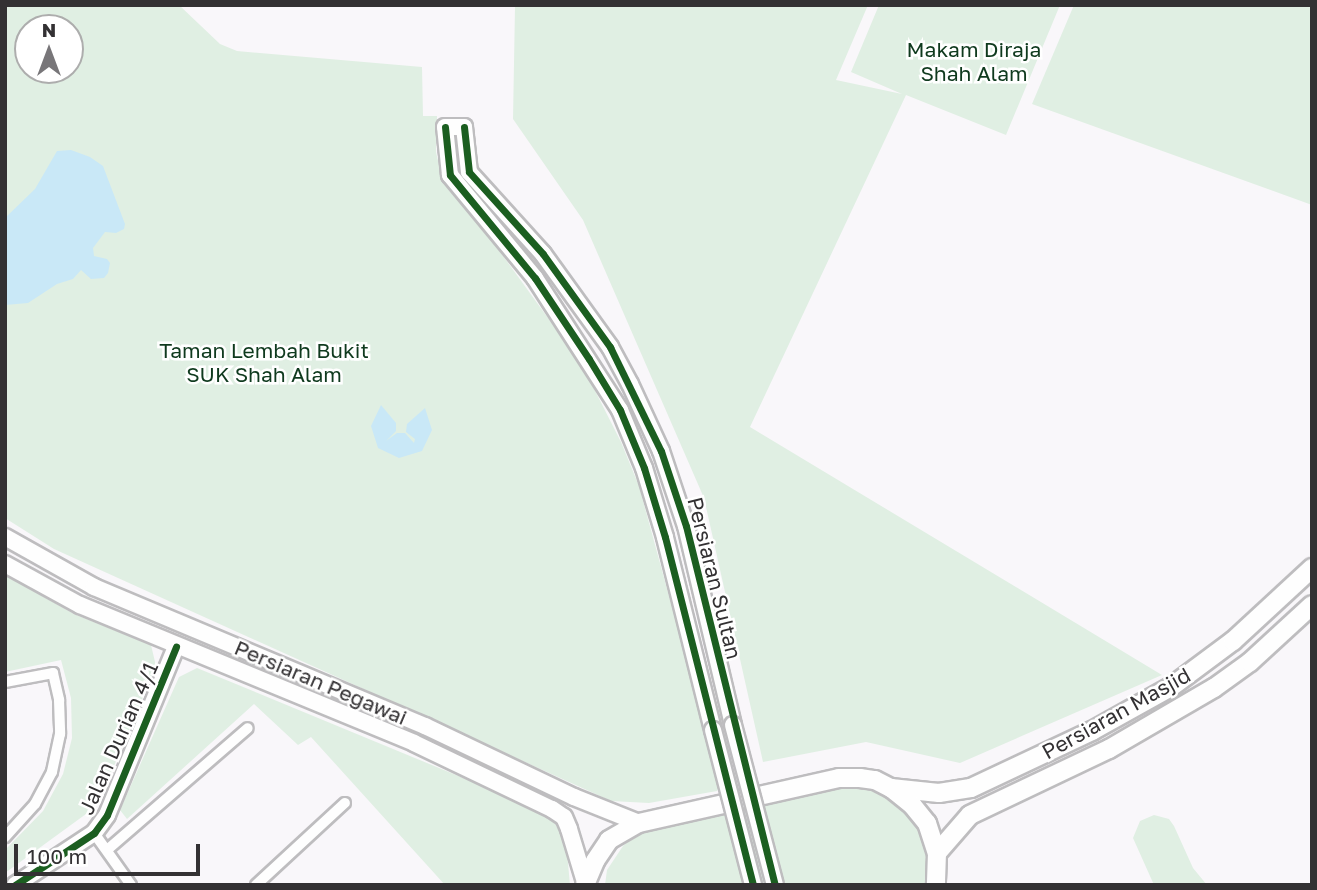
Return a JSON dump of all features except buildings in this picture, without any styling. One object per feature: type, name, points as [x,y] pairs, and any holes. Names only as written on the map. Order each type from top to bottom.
[{"type":"main road","name":"Persiaran Masjid","points":[[585,883],[609,840],[639,823],[839,778],[875,780],[891,788],[939,793],[971,788],[1092,731],[1171,687],[1223,649],[1312,568]]},
{"type":"main road","name":"Persiaran Masjid","points":[[937,853],[970,815],[1109,749],[1214,688],[1250,662],[1312,605]]},
{"type":"main road","points":[[891,788],[913,806],[927,823],[937,853],[936,885]]},
{"type":"street","name":"Persiaran Sultan","points":[[753,885],[645,468],[620,411],[535,278],[450,175],[445,127],[464,127],[469,172],[543,254],[610,347],[661,451],[687,526],[733,725],[775,885]]},
{"type":"street","name":"Persiaran Pegawai","points":[[5,537],[94,587],[425,726],[574,797],[639,823]]},
{"type":"street","name":"Persiaran Pegawai","points":[[5,564],[80,606],[414,743],[552,809],[564,817],[585,883]]},
{"type":"street","name":"Jalan Durian 4/1","points":[[15,885],[94,833],[107,815],[176,647]]},
{"type":"street","points":[[5,682],[54,673],[59,700],[60,734],[52,772],[35,804],[5,837]]},
{"type":"street","points":[[107,850],[248,728]]},
{"type":"street","points":[[256,885],[345,803]]},
{"type":"street","points":[[94,833],[131,885]]},
{"type":"green space","name":"Taman Lembah Bukit SUK Shah Alam","points":[[5,5],[179,5],[220,44],[237,51],[422,67],[423,116],[437,116],[436,152],[440,169],[582,365],[621,442],[639,486],[720,783],[717,791],[649,803],[611,801],[54,549],[5,518]]},
{"type":"green space","name":"Makam Diraja Shah Alam","points":[[868,5],[836,80],[902,94],[851,72],[879,5],[1060,5],[1006,135],[906,95],[750,427],[1162,675],[960,763],[866,742],[763,762],[704,498],[583,220],[513,119],[515,7]]},
{"type":"green space","points":[[1074,5],[1312,5],[1312,205],[1032,104]]},
{"type":"green space","points":[[5,575],[74,614],[151,645],[156,666],[101,797],[86,814],[5,873],[5,850],[43,811],[63,774],[72,738],[71,698],[61,660],[5,672]]},
{"type":"green space","points":[[197,668],[548,813],[566,841],[570,885],[445,885],[311,737],[298,745],[254,704],[127,819],[120,810],[179,677]]},
{"type":"green space","points":[[839,782],[868,784],[898,799],[914,818],[925,843],[928,874],[925,885],[605,885],[607,870],[623,846],[641,831]]},
{"type":"green space","points":[[1154,815],[1169,819],[1193,868],[1207,885],[1154,885],[1133,838],[1140,821]]},
{"type":"water","points":[[71,150],[90,157],[103,166],[125,224],[124,229],[116,233],[105,232],[93,248],[94,256],[107,259],[110,263],[108,273],[104,278],[91,279],[81,270],[73,279],[57,284],[28,303],[5,305],[5,218],[35,189],[57,151]]},
{"type":"water","points":[[381,405],[396,423],[396,431],[386,441],[397,433],[405,433],[414,443],[415,439],[406,432],[407,424],[425,408],[432,430],[422,451],[399,458],[378,448],[371,426]]},
{"type":"cycle path","points":[[445,127],[450,175],[535,278],[589,359],[620,410],[644,468],[665,537],[753,885]]},
{"type":"cycle path","points":[[464,127],[469,172],[543,254],[610,347],[661,451],[686,526],[775,885]]},
{"type":"cycle path","points":[[15,885],[94,833],[107,815],[176,647]]}]
